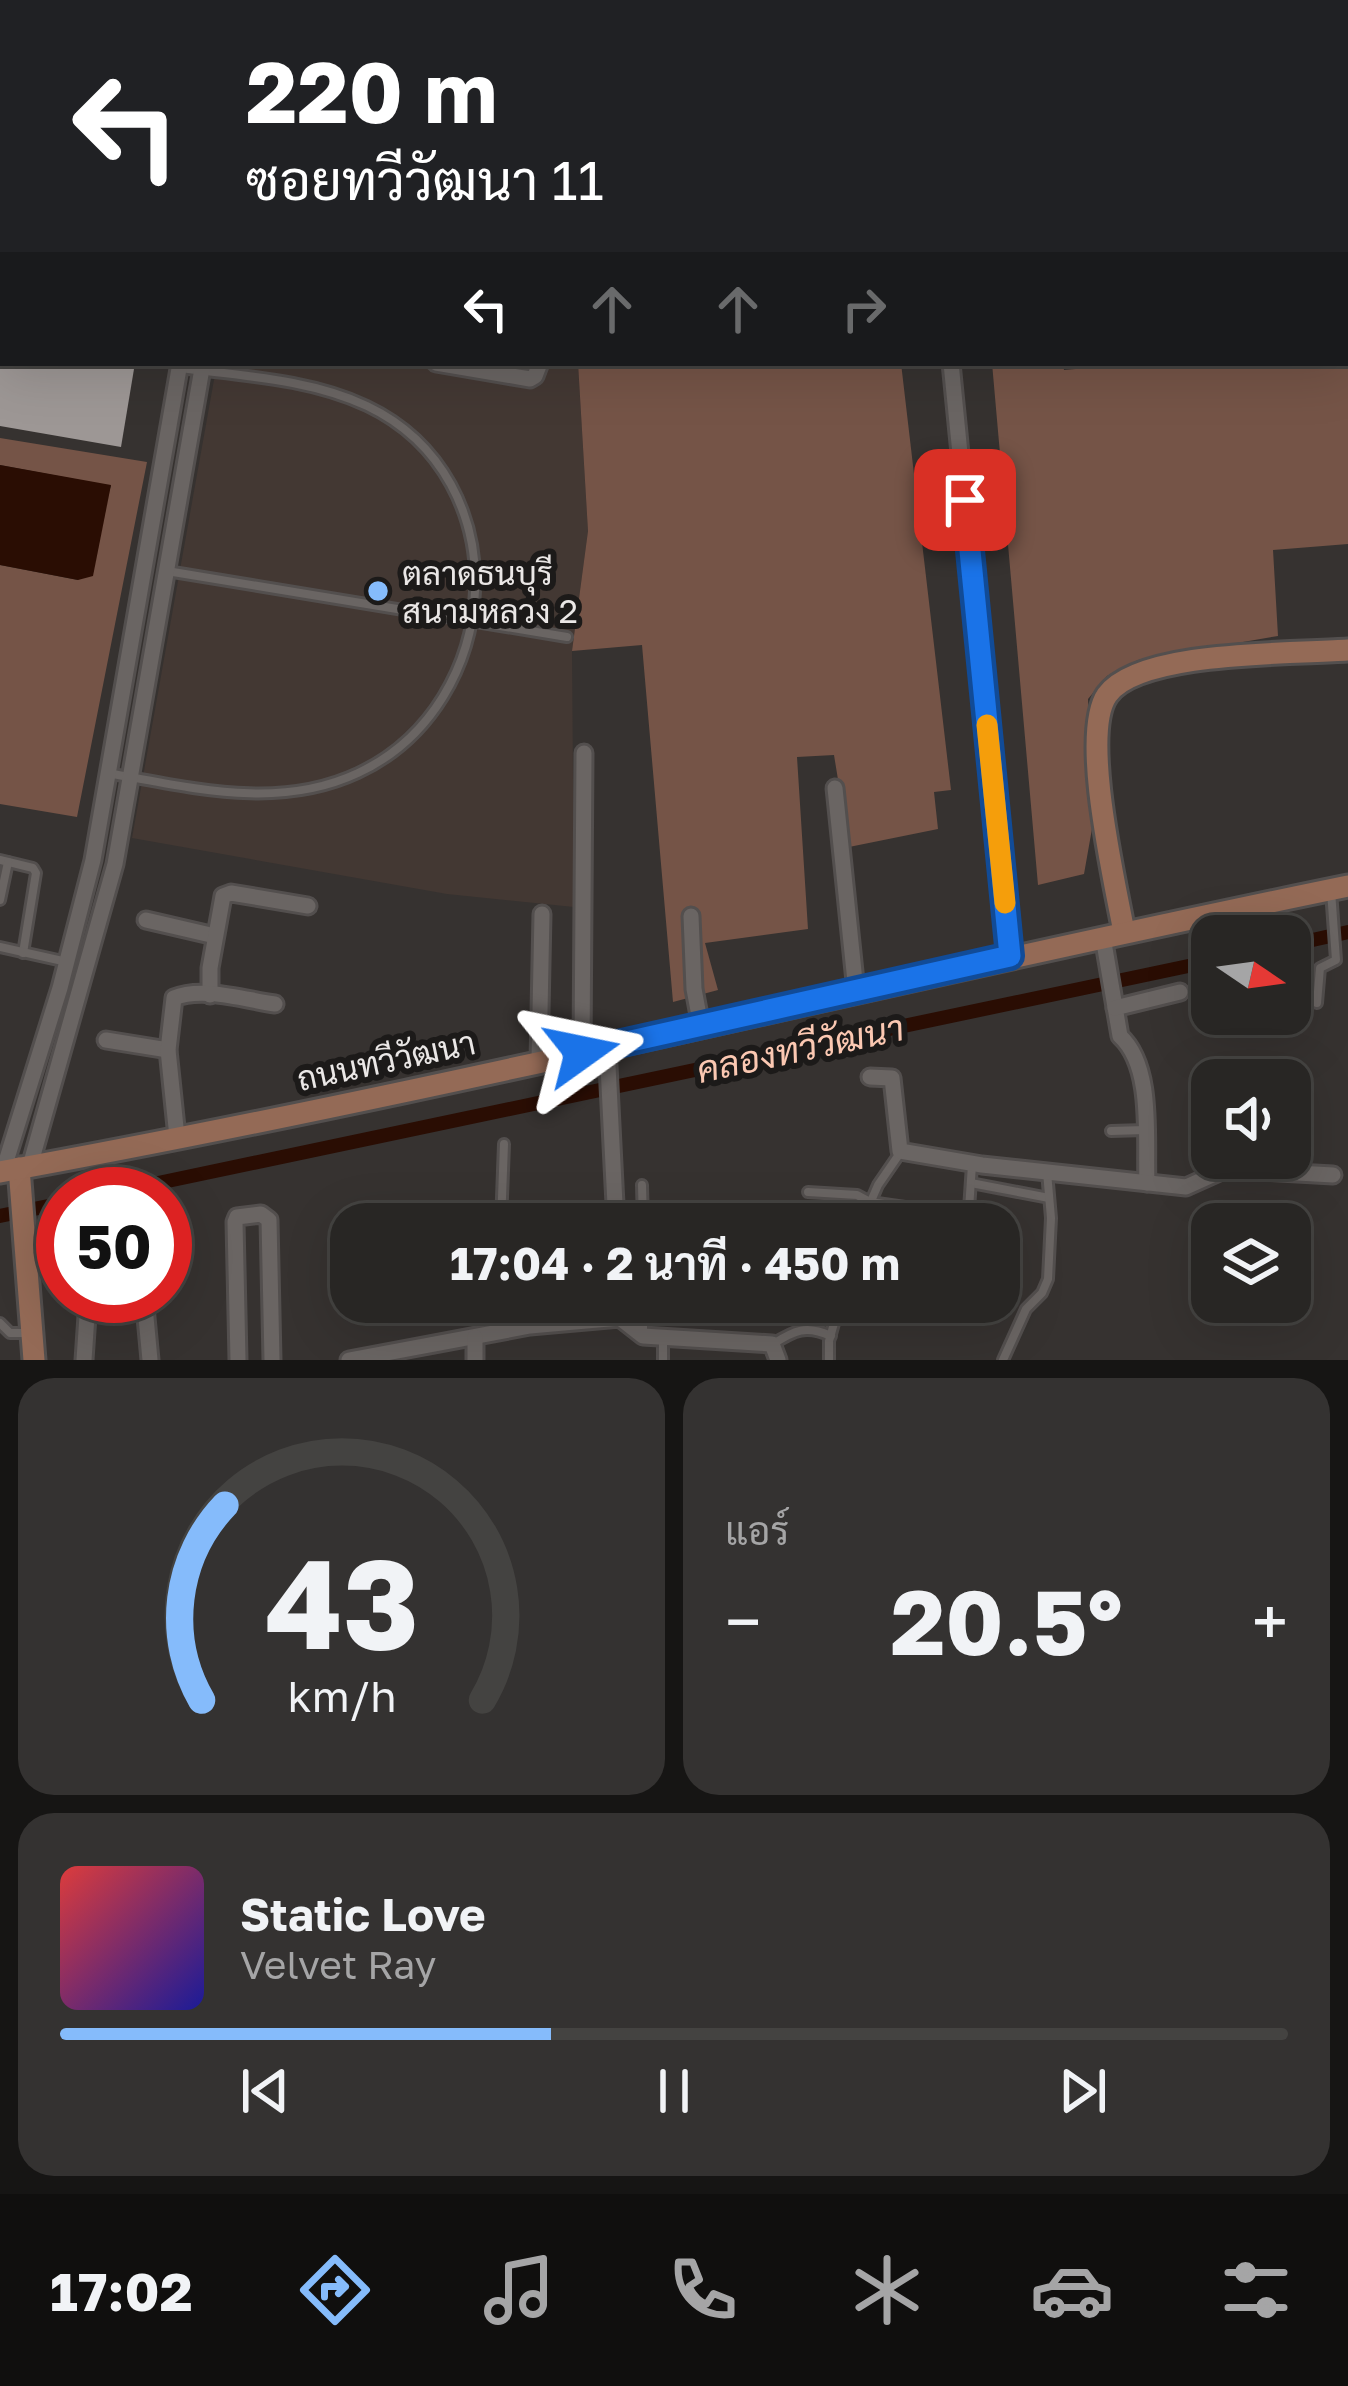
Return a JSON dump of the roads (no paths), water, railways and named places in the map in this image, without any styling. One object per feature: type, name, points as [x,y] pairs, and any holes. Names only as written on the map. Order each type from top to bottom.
[{"type":"main road","points":[[1111,942],[1098,747],[1104,698],[1115,686],[1153,667],[1348,650]]},
{"type":"main road","name":"ถนนทวีวัฒนา","points":[[1276,915],[1337,896]]},
{"type":"main road","name":"ถนนทวีวัฒนา","points":[[14,1173],[1010,956],[1191,931]]},
{"type":"main road","points":[[14,1173],[34,1360]]},
{"type":"street","points":[[14,1173],[15,1128],[93,860],[179,366]]},
{"type":"street","points":[[454,366],[530,379],[539,366]]},
{"type":"street","points":[[951,366],[1010,956]]},
{"type":"street","points":[[14,1173],[39,1134],[110,886],[202,367]]},
{"type":"street","points":[[582,1052],[584,753]]},
{"type":"street","points":[[835,788],[856,991]]},
{"type":"street","points":[[210,995],[224,896],[231,893],[308,906]]},
{"type":"street","points":[[539,1061],[542,914]]},
{"type":"street","points":[[691,916],[694,989],[701,1026]]},
{"type":"street","points":[[146,920],[215,936]]},
{"type":"street","points":[[1111,942],[1120,1036],[1132,1047],[1138,1066],[1147,1183]]},
{"type":"street","points":[[1115,1008],[1180,992]]},
{"type":"street","points":[[177,1137],[168,1050],[174,998],[210,995],[275,1004]]},
{"type":"street","points":[[106,1040],[168,1050]]},
{"type":"street","points":[[607,1046],[615,1203]]},
{"type":"street","points":[[870,1077],[892,1078],[900,1151],[973,1164],[1186,1187],[1226,1169],[1333,1175]]},
{"type":"street","points":[[15,1128],[39,1134]]},
{"type":"street","points":[[238,1360],[235,1222],[238,1216],[261,1214],[269,1220],[272,1360]]},
{"type":"street","points":[[84,1360],[87,1323]]},
{"type":"street","points":[[147,1323],[150,1360]]},
{"type":"street","points":[[350,1360],[545,1323]]},
{"type":"street","points":[[632,1323],[644,1336],[775,1352]]},
{"type":"street","points":[[475,1336],[475,1360]]},
{"type":"lane","points":[[107,773],[260,796],[326,785],[360,772],[403,745],[431,716],[457,673],[474,622],[476,574],[468,526],[445,477],[416,441],[369,406],[306,385],[202,367]]},
{"type":"lane","points":[[166,571],[567,638]]},
{"type":"lane","points":[[0,900],[4,861],[33,868],[23,952]]},
{"type":"lane","points":[[1317,1003],[1320,968],[1336,960],[1337,896]]},
{"type":"lane","points":[[0,947],[67,962]]},
{"type":"lane","points":[[1112,1131],[1144,1130]]},
{"type":"lane","points":[[502,1203],[504,1144]]},
{"type":"lane","points":[[870,1202],[900,1151]]},
{"type":"lane","points":[[970,1203],[973,1164]]},
{"type":"lane","points":[[1003,1360],[1026,1310],[1048,1279],[1047,1172]]},
{"type":"lane","points":[[971,1183],[1049,1198]]},
{"type":"lane","points":[[643,1184],[643,1203]]},
{"type":"lane","points":[[808,1192],[857,1195],[877,1203]]},
{"type":"lane","points":[[0,1323],[10,1333],[31,1333]]},
{"type":"lane","points":[[499,1323],[499,1331]]},
{"type":"lane","points":[[644,1323],[644,1336]]},
{"type":"lane","points":[[829,1360],[834,1323]]},
{"type":"lane","points":[[775,1352],[797,1329],[814,1328],[831,1336]]},
{"type":"lane","points":[[663,1339],[663,1360]]},
{"type":"waterway","name":"คลองทวีวัฒนา","points":[[1311,940],[1348,932]]},
{"type":"waterway","name":"คลองทวีวัฒนา","points":[[192,1176],[1191,965]]},
{"type":"waterway","name":"คลองทวีวัฒนา","points":[[0,1216],[36,1209]]},
{"type":"place","name":"ตลาดธนบุรี สนามหลวง 2","points":[[378,591]]}]
